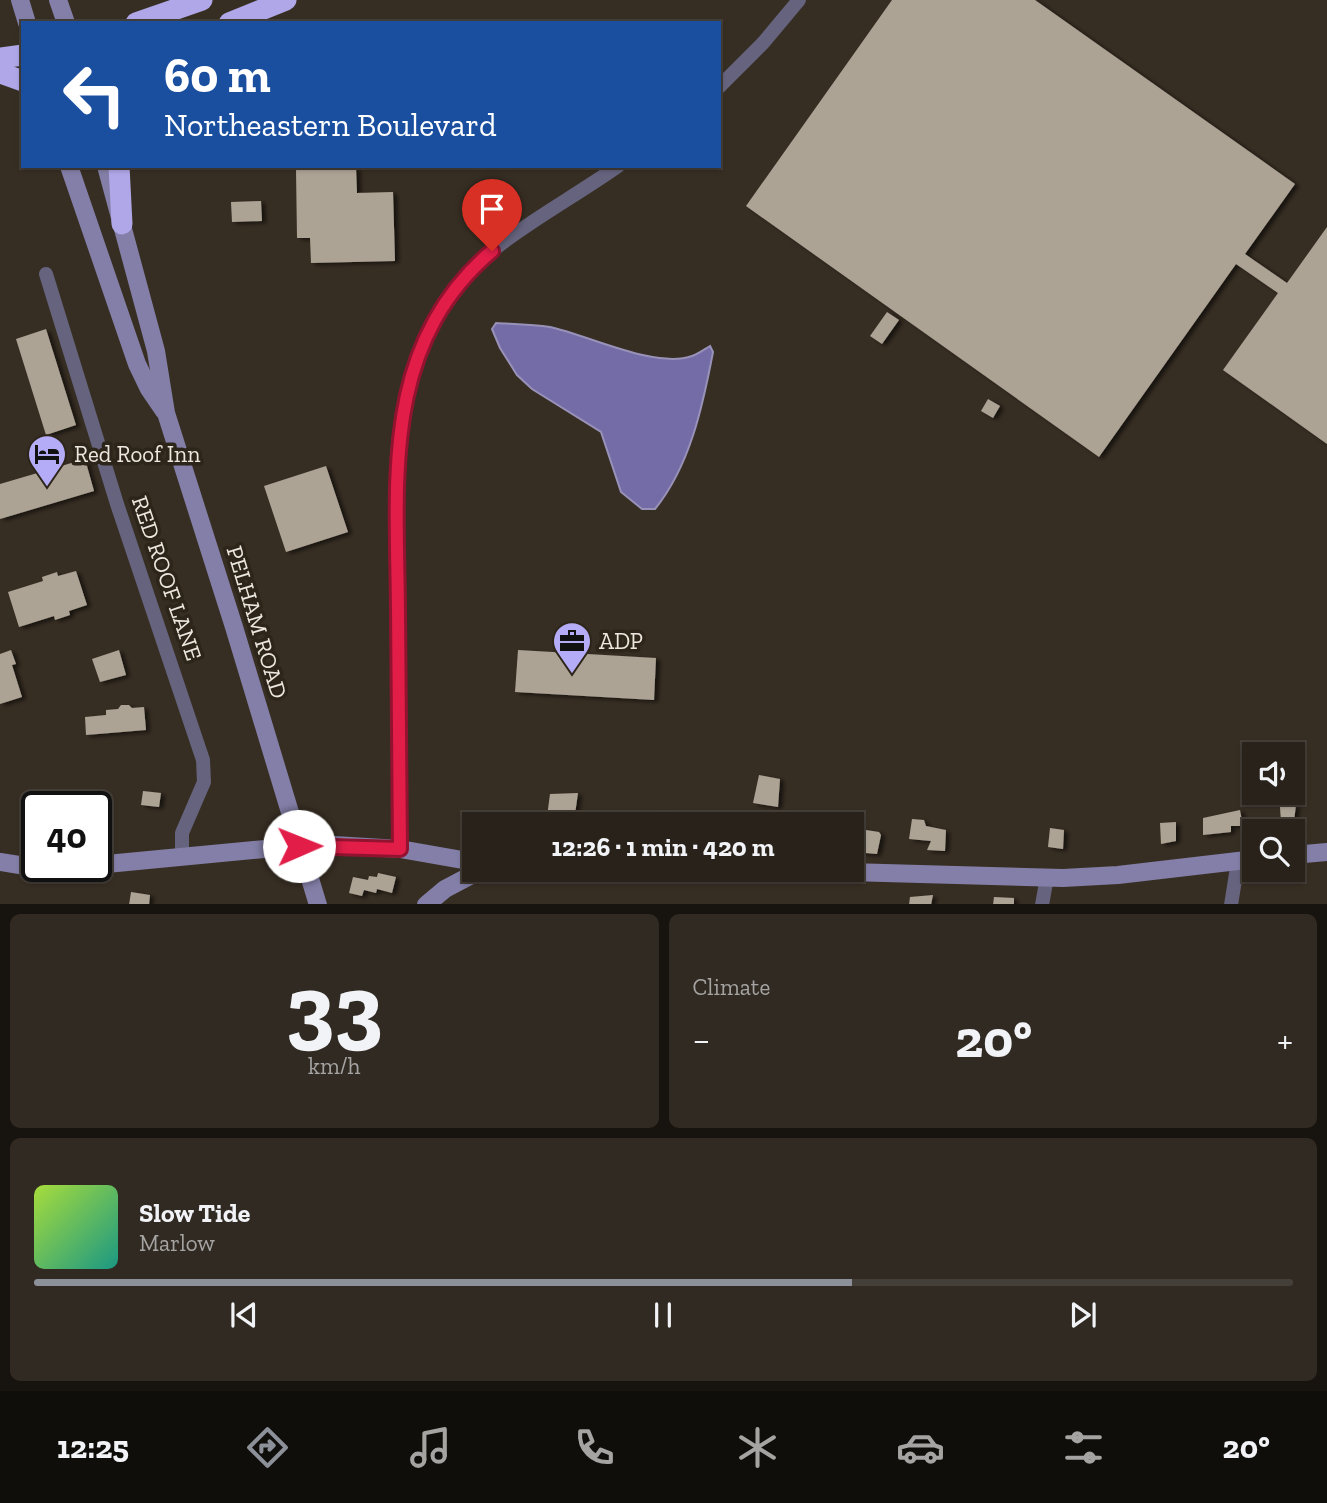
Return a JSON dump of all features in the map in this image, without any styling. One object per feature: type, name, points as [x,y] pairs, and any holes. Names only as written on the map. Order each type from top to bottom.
[{"type":"highway","points":[[142,21],[202,0]]},
{"type":"highway","points":[[234,21],[286,0]]},
{"type":"highway","points":[[0,58],[21,55]]},
{"type":"highway","points":[[0,73],[21,80]]},
{"type":"highway","points":[[119,168],[122,224]]},
{"type":"main road","points":[[20,0],[26,21]]},
{"type":"main road","points":[[58,0],[65,21]]},
{"type":"main road","name":"PELHAM ROAD","points":[[70,168],[137,364],[166,414]]},
{"type":"main road","name":"PELHAM ROAD","points":[[107,168],[156,351],[166,414],[318,904]]},
{"type":"main road","points":[[112,863],[299,846],[400,849],[462,860]]},
{"type":"main road","points":[[1305,854],[1327,852]]},
{"type":"main road","points":[[864,872],[1047,877],[1118,875],[1242,861]]},
{"type":"main road","points":[[0,862],[21,865]]},
{"type":"main road","points":[[427,904],[445,889],[462,880]]},
{"type":"street","points":[[721,85],[799,0]]},
{"type":"street","points":[[400,849],[397,455],[401,420],[413,372],[442,308],[480,261],[615,168]]},
{"type":"street","name":"RED ROOF LANE","points":[[46,274],[117,503],[200,746],[204,782],[182,833],[181,857]]},
{"type":"street","points":[[1231,904],[1242,874]]},
{"type":"street","points":[[1042,904],[1047,877]]},
{"type":"shaded area","points":[[496,323],[550,327],[641,355],[660,358],[692,356],[710,346],[713,352],[693,434],[677,474],[655,509],[642,509],[621,492],[601,432],[532,389],[517,375],[492,329]]},
{"type":"building","points":[[892,0],[1035,0],[1295,184],[1245,254],[1287,283],[1327,227],[1327,444],[1223,370],[1278,293],[1236,264],[1099,457],[746,206]]},
{"type":"building","points":[[356,168],[357,193],[393,192],[395,261],[311,263],[310,238],[297,238],[296,169]]},
{"type":"building","points":[[261,201],[262,221],[232,222],[231,202]]},
{"type":"building","points":[[887,312],[899,320],[882,344],[870,336]]},
{"type":"building","points":[[46,329],[76,425],[46,435],[16,339]]},
{"type":"building","points":[[988,399],[1000,406],[993,418],[981,411]]},
{"type":"building","name":"Red Roof Inn","points":[[85,459],[94,491],[0,519],[0,484]]},
{"type":"building","points":[[326,466],[348,532],[286,552],[264,486]]},
{"type":"building","points":[[76,571],[87,605],[69,611],[70,615],[55,620],[54,616],[19,627],[8,592],[43,581],[42,577],[57,572],[58,576]]},
{"type":"building","points":[[11,650],[16,664],[12,665],[22,697],[0,704],[0,654]]},
{"type":"building","points":[[119,650],[126,675],[100,682],[92,659]]},
{"type":"building","points":[[518,650],[656,658],[654,700],[515,692]]},
{"type":"building","points":[[121,705],[144,707],[146,730],[86,735],[85,717],[106,715],[106,710],[118,709]]},
{"type":"building","points":[[759,775],[780,779],[778,807],[753,803]]},
{"type":"building","points":[[143,791],[161,793],[159,807],[141,805]]},
{"type":"building","points":[[578,793],[575,812],[548,812],[550,794]]},
{"type":"building","points":[[1296,805],[1294,819],[1281,819],[1280,807]]},
{"type":"building","points":[[1240,810],[1242,826],[1231,826],[1231,832],[1203,835],[1203,818]]},
{"type":"building","points":[[912,819],[924,820],[926,826],[946,830],[945,851],[927,850],[931,841],[909,839]]},
{"type":"building","points":[[1176,822],[1176,841],[1161,844],[1160,823]]},
{"type":"building","points":[[1050,828],[1064,830],[1063,849],[1048,847]]},
{"type":"building","points":[[864,830],[879,832],[881,835],[877,854],[864,853]]},
{"type":"building","points":[[378,873],[396,877],[392,893],[377,889],[376,893],[364,890],[362,896],[349,893],[353,877],[368,880],[369,876],[377,877]]},
{"type":"building","points":[[131,892],[150,895],[149,904],[129,904]]},
{"type":"building","points":[[933,895],[931,904],[909,904],[910,897]]},
{"type":"building","points":[[994,897],[1014,898],[1014,904],[993,904]]},
{"type":"place","name":"Red Roof Inn","points":[[47,488]]},
{"type":"place","name":"ADP","points":[[572,675]]},
{"type":"route","points":[[299,846],[400,849],[397,455],[401,420],[410,380],[431,327],[456,288],[492,251]]}]
